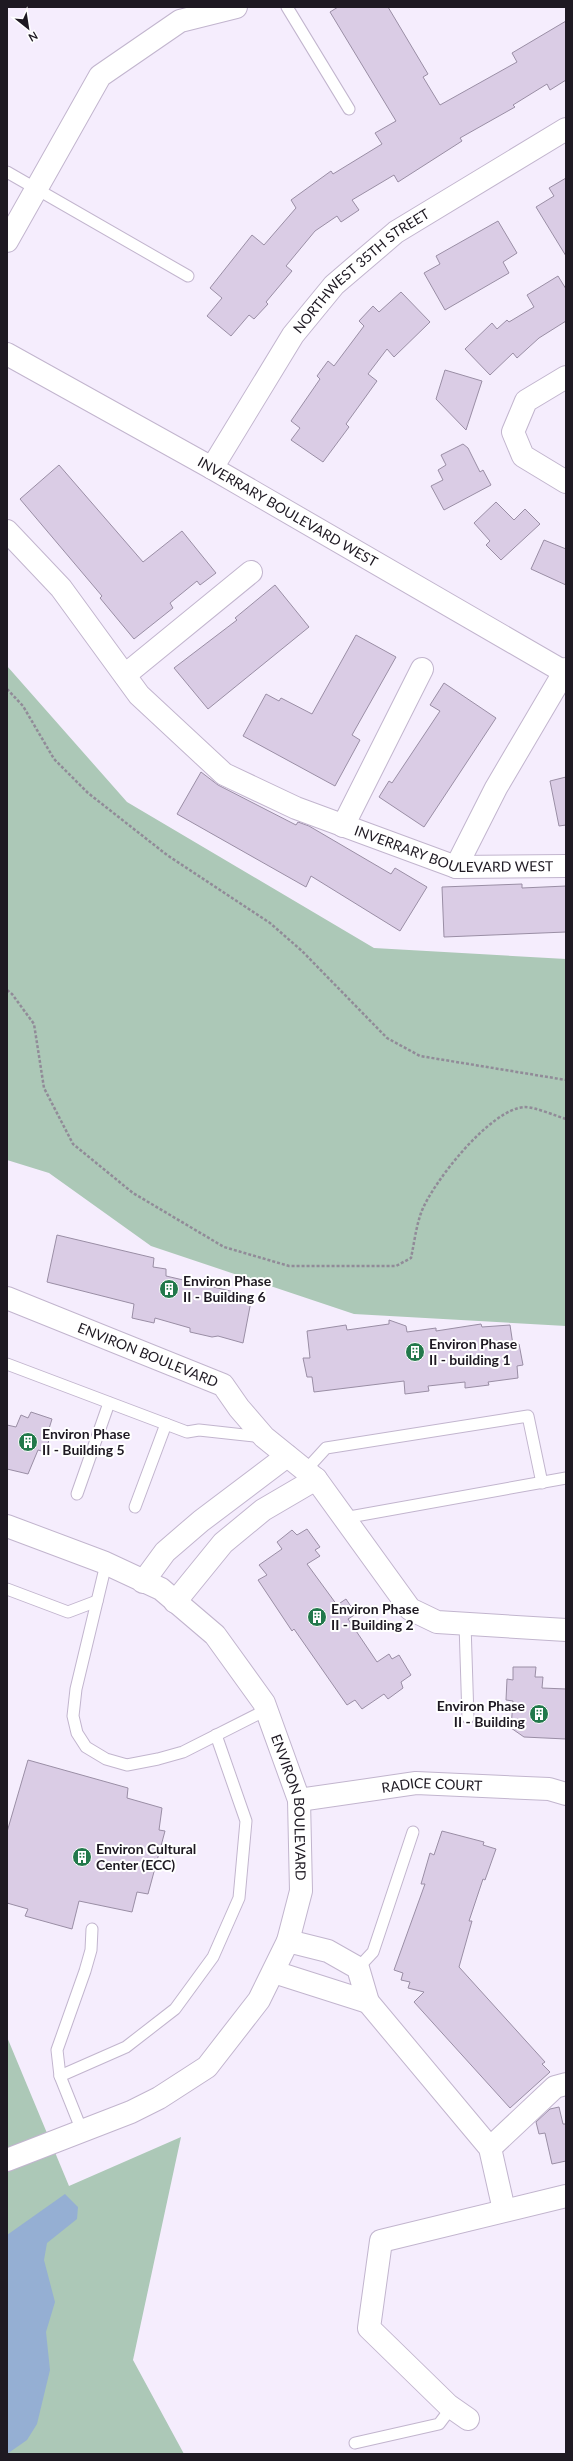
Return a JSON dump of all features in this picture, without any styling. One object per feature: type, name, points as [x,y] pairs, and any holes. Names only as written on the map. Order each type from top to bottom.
[{"type":"street","points":[[7,241],[100,76],[180,21],[210,10],[236,7]]},
{"type":"street","name":"NORTHWEST 35TH STREET","points":[[212,468],[293,336],[334,285],[396,232],[566,129]]},
{"type":"street","name":"INVERRARY BOULEVARD WEST","points":[[7,354],[212,468],[565,671]]},
{"type":"street","points":[[566,377],[526,401],[513,432],[523,456],[566,482]]},
{"type":"street","name":"INVERRARY BOULEVARD WEST","points":[[7,531],[60,588],[140,695],[224,774],[296,808],[456,867],[566,866]]},
{"type":"street","points":[[125,675],[251,572]]},
{"type":"street","name":"INVERRARY BOULEVARD WEST","points":[[343,826],[422,669]]},
{"type":"street","points":[[456,867],[496,788],[565,671]]},
{"type":"street","name":"ENVIRON BOULEVARD","points":[[7,1298],[223,1385],[239,1408],[264,1437],[310,1475],[344,1518],[410,1609],[437,1622],[566,1630]]},
{"type":"street","points":[[143,1582],[165,1552],[195,1526],[287,1456]]},
{"type":"street","points":[[175,1602],[224,1543],[263,1510],[310,1475]]},
{"type":"street","name":"ENVIRON BOULEVARD","points":[[7,1526],[106,1564],[161,1589],[215,1635],[264,1703],[299,1800],[301,1891],[288,1941],[274,1972],[259,2000],[207,2067],[159,2098],[131,2112],[39,2146],[7,2160]]},
{"type":"street","name":"RADICE COURT","points":[[299,1800],[416,1784],[549,1789],[566,1794]]},
{"type":"street","points":[[288,1941],[328,1951],[358,1968],[368,2002],[490,2148],[504,2210]]},
{"type":"street","points":[[274,1972],[368,2002]]},
{"type":"street","points":[[490,2148],[555,2087],[566,2084]]},
{"type":"street","points":[[468,2420],[448,2405],[369,2328],[381,2241],[566,2196]]},
{"type":"lane","points":[[287,7],[349,109]]},
{"type":"lane","points":[[7,172],[188,276]]},
{"type":"lane","points":[[7,1364],[187,1432],[199,1430],[264,1437]]},
{"type":"lane","points":[[77,1494],[109,1403]]},
{"type":"lane","points":[[310,1475],[326,1448],[528,1416],[542,1483]]},
{"type":"lane","points":[[135,1508],[166,1424]]},
{"type":"lane","points":[[344,1518],[566,1478]]},
{"type":"lane","points":[[106,1564],[76,1689],[73,1716],[77,1733],[86,1747],[106,1759],[127,1764],[183,1752],[266,1710]]},
{"type":"lane","points":[[7,1589],[68,1612],[97,1601]]},
{"type":"lane","points":[[464,1624],[468,1718]]},
{"type":"lane","points":[[60,2076],[126,2047],[175,2009],[213,1957],[239,1898],[246,1821],[216,1735]]},
{"type":"lane","points":[[358,1968],[373,1952],[413,1832]]},
{"type":"lane","points":[[82,2131],[60,2076],[57,2050],[85,1971],[91,1950],[92,1929]]},
{"type":"lane","points":[[356,2443],[439,2424],[448,2412],[448,2405]]},
{"type":"path","points":[[7,689],[23,706],[54,759],[88,793],[167,855],[270,923],[302,951],[387,1038],[420,1056],[566,1080]]},
{"type":"path","points":[[7,990],[12,994],[34,1024],[44,1088],[73,1144],[133,1193],[224,1247],[289,1266],[396,1266],[411,1258],[421,1213],[435,1184],[452,1162],[499,1116],[525,1107],[566,1120]]},
{"type":"green space","points":[[7,666],[127,802],[374,948],[566,959],[566,1326],[354,1314],[151,1246],[49,1173],[7,1160]]},
{"type":"green space","points":[[7,2037],[69,2186],[181,2137],[133,2360],[184,2454],[7,2454]]},
{"type":"water","points":[[65,2194],[78,2207],[77,2219],[47,2243],[44,2260],[55,2302],[46,2332],[50,2370],[37,2424],[27,2440],[7,2454],[7,2235]]},
{"type":"building","points":[[338,7],[388,7],[428,74],[423,77],[440,105],[517,62],[512,53],[566,21],[566,80],[550,90],[547,84],[513,105],[515,107],[460,138],[462,141],[398,182],[394,175],[352,200],[359,210],[341,222],[337,216],[315,231],[286,266],[292,271],[266,302],[268,304],[254,319],[249,315],[231,336],[207,316],[222,298],[210,288],[252,235],[264,245],[296,208],[291,200],[331,171],[333,174],[382,144],[375,133],[396,121],[330,12]]},
{"type":"building","points":[[566,178],[566,256],[536,207],[554,196],[549,188]]},
{"type":"building","points":[[498,221],[517,253],[503,262],[509,273],[445,310],[424,273],[440,264],[436,256]]},
{"type":"building","points":[[558,276],[566,289],[566,321],[539,338],[517,358],[513,353],[490,375],[465,349],[492,323],[497,329],[507,320],[509,322],[534,307],[527,295]]},
{"type":"building","points":[[401,292],[430,322],[394,357],[387,349],[368,374],[377,381],[346,424],[349,427],[323,462],[291,440],[300,428],[291,421],[320,379],[317,376],[328,361],[334,366],[364,326],[359,321],[373,306],[379,312]]},
{"type":"building","points":[[445,370],[482,381],[466,430],[436,399]]},
{"type":"building","points":[[463,444],[468,448],[480,472],[483,470],[491,485],[444,510],[431,486],[443,480],[438,470],[446,465],[441,455]]},
{"type":"building","points":[[59,465],[143,562],[182,531],[216,573],[200,585],[197,581],[170,603],[173,608],[134,639],[100,598],[102,596],[20,499]]},
{"type":"building","points":[[496,502],[514,520],[525,509],[540,524],[501,560],[486,545],[490,541],[474,523]]},
{"type":"building","points":[[544,540],[566,549],[566,585],[531,569]]},
{"type":"building","points":[[275,585],[309,627],[208,709],[174,668],[237,620],[235,618]]},
{"type":"building","points":[[356,635],[396,657],[352,735],[360,740],[335,786],[243,736],[266,694],[279,701],[281,698],[312,714]]},
{"type":"building","points":[[444,683],[496,718],[424,827],[379,797],[389,781],[392,783],[440,711],[430,705]]},
{"type":"building","points":[[201,772],[218,785],[296,825],[298,822],[309,826],[391,874],[395,868],[427,887],[400,931],[311,876],[306,887],[177,814]]},
{"type":"building","points":[[566,777],[566,825],[559,826],[550,781]]},
{"type":"building","points":[[522,884],[522,888],[566,886],[566,932],[444,937],[442,887]]},
{"type":"building","name":"Environ Phase II - Building 6","points":[[57,1235],[154,1258],[153,1267],[166,1269],[166,1276],[252,1296],[243,1343],[218,1336],[212,1337],[190,1332],[190,1328],[155,1318],[154,1323],[132,1318],[134,1304],[47,1282]]},
{"type":"building","name":"Environ Phase II - building 1","points":[[389,1320],[406,1326],[407,1332],[436,1328],[436,1331],[481,1324],[482,1327],[510,1325],[513,1345],[519,1344],[523,1365],[517,1366],[518,1378],[488,1382],[489,1385],[465,1388],[465,1382],[428,1386],[429,1391],[405,1394],[404,1381],[314,1392],[312,1377],[307,1377],[303,1358],[310,1358],[307,1331],[346,1325],[347,1330],[389,1324]]},
{"type":"building","name":"Environ Phase II - Building 5","points":[[31,1412],[52,1419],[48,1432],[51,1434],[45,1452],[38,1450],[28,1474],[7,1469],[7,1425],[16,1427],[21,1415],[28,1418]]},
{"type":"building","name":"Environ Phase II - Building 2","points":[[307,1529],[320,1547],[315,1550],[320,1556],[307,1564],[337,1605],[346,1599],[356,1614],[348,1619],[377,1662],[389,1654],[392,1659],[399,1655],[411,1675],[401,1682],[403,1688],[388,1699],[384,1694],[362,1709],[355,1700],[347,1705],[294,1629],[292,1631],[258,1580],[267,1575],[259,1565],[282,1549],[277,1542],[292,1530],[297,1535]]},
{"type":"building","name":"Environ Phase II - Building","points":[[513,1667],[536,1667],[535,1677],[543,1677],[542,1688],[566,1689],[566,1739],[524,1737],[511,1728],[513,1701],[506,1700],[507,1679],[513,1680]]},
{"type":"building","name":"Environ Cultural Center (ECC)","points":[[28,1760],[128,1788],[127,1798],[162,1808],[159,1830],[165,1831],[148,1894],[137,1892],[132,1912],[79,1901],[72,1929],[25,1916],[28,1909],[7,1903],[7,1832]]},
{"type":"building","points":[[442,1831],[484,1842],[483,1845],[496,1849],[485,1880],[483,1879],[469,1921],[472,1921],[459,1967],[545,2062],[542,2064],[550,2072],[510,2108],[414,2002],[424,1992],[408,1988],[410,1982],[401,1980],[403,1973],[394,1970],[425,1884],[421,1884],[430,1853],[434,1855]]},
{"type":"building","points":[[559,2107],[563,2124],[566,2124],[566,2161],[552,2164],[545,2133],[539,2134],[536,2122],[550,2109]]},
{"type":"place","name":"Environ Phase II - Building 6","points":[[169,1289]]},
{"type":"place","name":"Environ Phase II - building 1","points":[[415,1352]]},
{"type":"place","name":"Environ Phase II - Building 5","points":[[28,1442]]},
{"type":"place","name":"Environ Phase II - Building 2","points":[[317,1617]]},
{"type":"place","name":"Environ Phase II - Building","points":[[539,1714]]},
{"type":"place","name":"Environ Cultural Center (ECC)","points":[[82,1857]]}]
